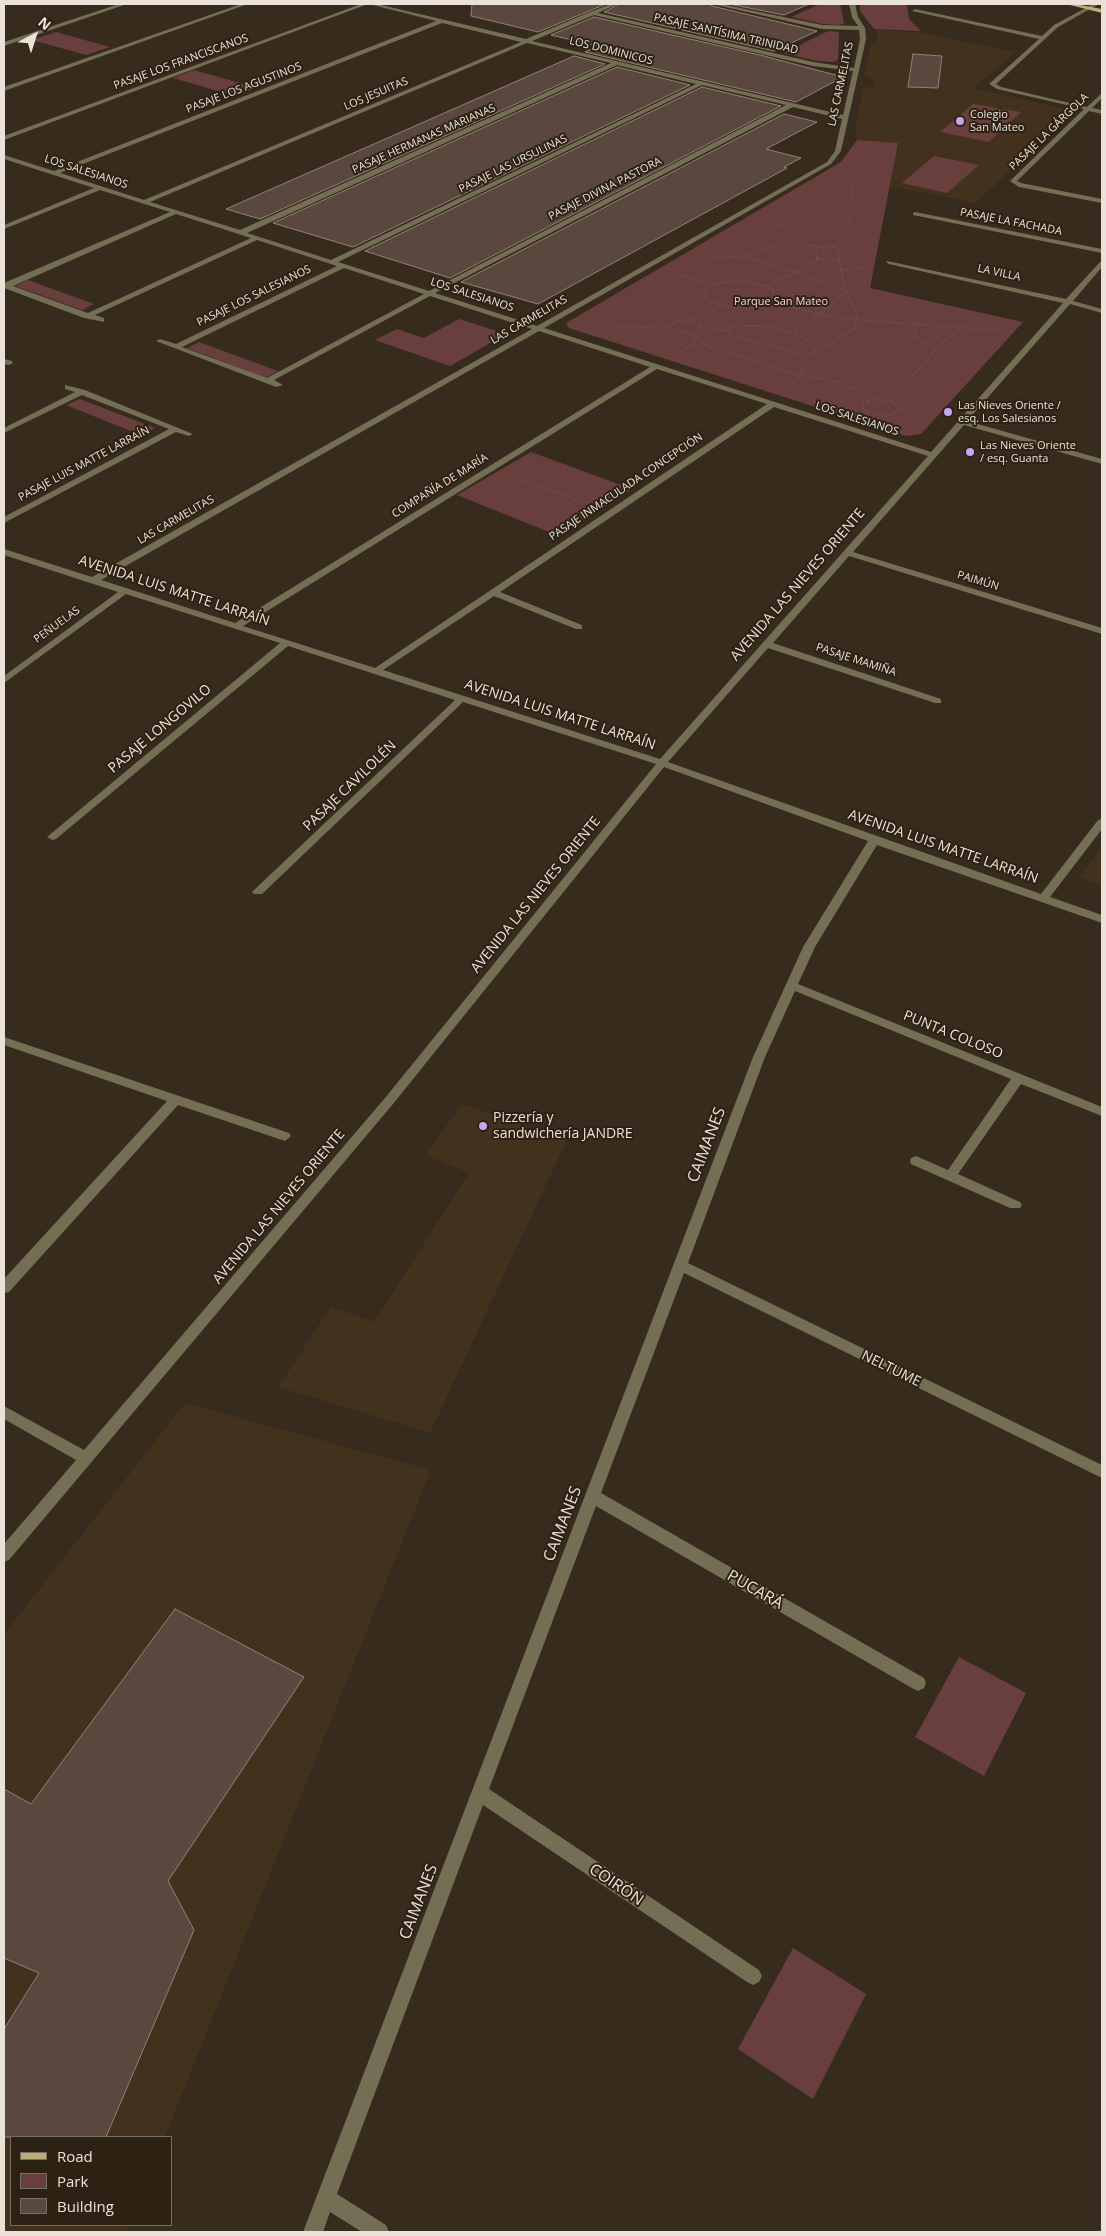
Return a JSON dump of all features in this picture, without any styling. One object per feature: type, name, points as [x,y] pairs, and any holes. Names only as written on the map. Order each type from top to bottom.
[{"type":"main road","points":[[1070,4],[1102,10]]},
{"type":"street","points":[[4,44],[124,4]]},
{"type":"street","points":[[4,89],[245,4]]},
{"type":"street","name":"PASAJE LOS FRANCISCANOS","points":[[4,138],[365,4]]},
{"type":"street","name":"LOS DOMINICOS","points":[[371,4],[846,118]]},
{"type":"street","name":"LOS JESUITAS","points":[[144,202],[615,4]]},
{"type":"street","points":[[715,4],[822,27],[862,28]]},
{"type":"street","name":"LAS CARMELITAS","points":[[94,580],[829,163],[836,155],[863,39],[862,28],[855,16],[852,4]]},
{"type":"street","points":[[1096,4],[1056,26],[993,82],[992,86],[1102,112]]},
{"type":"street","points":[[915,11],[1043,38]]},
{"type":"street","name":"PASAJE SANTÍSIMA TRINIDAD","points":[[592,13],[813,64],[856,70]]},
{"type":"street","name":"PASAJE LOS AGUSTINOS","points":[[54,173],[441,21]]},
{"type":"street","name":"PASAJE HERMANAS MARIANAS","points":[[240,233],[616,63]]},
{"type":"street","name":"PASAJE LAS URSULINAS","points":[[332,262],[702,83]]},
{"type":"street","name":"PASAJE LA GÁRGOLA","points":[[1102,95],[1013,181],[1019,185],[1102,201]]},
{"type":"street","name":"PASAJE DIVINA PASTORA","points":[[430,294],[792,105]]},
{"type":"street","name":"LOS SALESIANOS","points":[[4,157],[933,455]]},
{"type":"street","points":[[4,165],[15,161]]},
{"type":"street","points":[[4,227],[100,188]]},
{"type":"street","points":[[5,286],[176,212]]},
{"type":"street","name":"PASAJE LA FACHADA","points":[[915,214],[1102,251]]},
{"type":"street","points":[[87,316],[257,238]]},
{"type":"street","name":"LA VILLA","points":[[890,262],[1068,301],[1102,311]]},
{"type":"street","name":"AVENIDA LAS NIEVES ORIENTE","points":[[4,1555],[389,1101],[662,763],[1102,263]]},
{"type":"street","name":"PASAJE LOS SALESIANOS","points":[[176,347],[343,266]]},
{"type":"street","points":[[5,286],[101,320]]},
{"type":"street","points":[[267,381],[430,294]]},
{"type":"street","points":[[160,341],[279,385]]},
{"type":"street","name":"COMPAÑÍA DE MARÍA","points":[[236,626],[657,366]]},
{"type":"street","name":"PASAJE LUIS MATTE LARRAÍN","points":[[68,387],[188,434]]},
{"type":"street","points":[[4,431],[82,392]]},
{"type":"street","name":"PASAJE INMACULADA CONCEPCIÓN","points":[[376,671],[774,404]]},
{"type":"street","points":[[962,422],[1102,462]]},
{"type":"street","name":"PASAJE LUIS MATTE LARRAÍN","points":[[4,520],[176,429]]},
{"type":"street","name":"AVENIDA LUIS MATTE LARRAÍN","points":[[4,552],[662,763],[874,840],[1102,919]]},
{"type":"street","name":"PAIMÚN","points":[[847,553],[1102,631]]},
{"type":"street","name":"PEÑUELAS","points":[[4,680],[125,591]]},
{"type":"street","points":[[493,592],[579,627]]},
{"type":"street","name":"PASAJE LONGOVILO","points":[[52,837],[286,642]]},
{"type":"street","name":"PASAJE MAMIÑA","points":[[766,644],[938,701]]},
{"type":"street","name":"PASAJE CAVILOLÉN","points":[[258,892],[461,698]]},
{"type":"street","points":[[1044,898],[1102,822]]},
{"type":"street","name":"CAIMANES","points":[[312,2232],[759,1057],[791,985],[828,912],[874,840]]},
{"type":"street","name":"PUNTA COLOSO","points":[[791,985],[1102,1112]]},
{"type":"street","points":[[4,1041],[285,1136]]},
{"type":"street","points":[[950,1176],[1018,1078]]},
{"type":"street","points":[[4,1288],[176,1099]]},
{"type":"street","points":[[916,1161],[1016,1205]]},
{"type":"street","name":"NELTUME","points":[[680,1265],[1102,1472]]},
{"type":"street","points":[[4,1412],[85,1458]]},
{"type":"street","name":"PUCARÁ","points":[[592,1496],[918,1683]]},
{"type":"street","name":"COIRÓN","points":[[480,1793],[753,1976]]},
{"type":"street","points":[[326,2198],[379,2232]]},
{"type":"path","points":[[836,238],[849,223],[854,182],[873,145]]},
{"type":"path","points":[[798,229],[818,218],[828,208],[853,192]]},
{"type":"path","points":[[818,218],[849,223]]},
{"type":"path","points":[[768,222],[798,229],[807,237]]},
{"type":"path","points":[[707,258],[745,256],[776,246],[804,241],[807,237],[822,235],[836,238],[840,242],[836,246],[816,248],[807,245],[804,241]]},
{"type":"path","points":[[801,375],[808,356],[815,352],[815,349],[827,346],[844,336],[854,328],[857,320],[855,310],[846,292],[836,246]]},
{"type":"path","points":[[816,248],[817,259]]},
{"type":"path","points":[[745,256],[796,272],[846,292]]},
{"type":"path","points":[[766,286],[796,272],[817,259],[839,260]]},
{"type":"path","points":[[671,274],[713,284],[740,280],[766,286],[773,291],[774,297],[770,302]]},
{"type":"path","points":[[713,284],[706,289],[704,295],[709,301],[720,306],[748,309],[770,302],[820,314],[857,320],[961,326],[1039,334]]},
{"type":"path","points":[[794,332],[805,327],[846,292]]},
{"type":"path","points":[[720,306],[689,321],[672,324],[670,328],[674,331],[691,334],[708,346],[801,375],[839,382],[856,389],[868,401]]},
{"type":"path","points":[[689,321],[701,327],[727,331],[757,342],[808,356]]},
{"type":"path","points":[[919,323],[913,336],[936,349]]},
{"type":"path","points":[[727,331],[731,328],[751,326],[782,329],[794,332],[809,341],[815,349]]},
{"type":"path","points":[[890,401],[936,349],[961,326]]},
{"type":"path","points":[[691,334],[698,331],[701,327]]},
{"type":"path","points":[[868,401],[890,401],[900,407],[899,410],[890,416],[883,416],[864,410],[862,406],[868,401]]},
{"type":"path","points":[[490,469],[611,512]]},
{"type":"shaded area","name":"Colegio San Mateo","points":[[877,30],[919,32],[1016,52],[974,88],[1073,111],[976,203],[889,186],[898,144],[857,140],[855,130],[863,88],[874,86],[875,79],[864,75],[871,45],[878,42]]},
{"type":"shaded area","points":[[1102,847],[1102,886],[1079,877]]},
{"type":"shaded area","points":[[462,1104],[567,1140],[430,1433],[278,1387],[331,1307],[374,1322],[469,1173],[425,1155]]},
{"type":"shaded area","points":[[185,1403],[431,1470],[165,2136],[10,2136],[10,2226],[130,2226],[127,2232],[4,2232],[4,1634]]},
{"type":"green space","points":[[820,4],[840,4],[844,23],[839,25],[823,24],[791,17]]},
{"type":"green space","points":[[860,4],[907,4],[909,19],[921,31],[874,29],[860,11]]},
{"type":"green space","points":[[828,31],[839,32],[838,60],[833,62],[817,61],[784,53]]},
{"type":"green space","points":[[56,32],[110,47],[86,55],[32,40]]},
{"type":"green space","points":[[194,70],[257,88],[235,96],[173,78]]},
{"type":"green space","points":[[973,104],[1021,112],[989,142],[940,132]]},
{"type":"green space","name":"Parque San Mateo","points":[[857,140],[898,143],[870,288],[1023,322],[921,434],[906,436],[569,328],[566,323],[841,162]]},
{"type":"green space","points":[[934,156],[979,165],[947,193],[902,183]]},
{"type":"green space","points":[[28,280],[94,304],[82,310],[15,286]]},
{"type":"green space","points":[[459,319],[506,334],[450,366],[375,340],[397,329],[424,338]]},
{"type":"green space","points":[[199,342],[278,371],[266,378],[187,348]]},
{"type":"green space","points":[[80,399],[155,428],[141,435],[66,405]]},
{"type":"green space","points":[[531,452],[632,489],[559,536],[457,495]]},
{"type":"green space","points":[[959,1657],[1026,1693],[984,1776],[915,1737]]},
{"type":"green space","points":[[793,1948],[866,1994],[813,2099],[738,2049]]},
{"type":"building","points":[[472,4],[606,4],[538,32],[471,16]]},
{"type":"building","points":[[619,4],[710,4],[817,31],[774,51],[604,12]]},
{"type":"building","points":[[729,4],[809,4],[784,15]]},
{"type":"building","points":[[594,17],[764,56],[843,77],[796,102],[585,52],[597,46],[551,35]]},
{"type":"building","points":[[913,54],[942,56],[938,88],[908,87]]},
{"type":"building","points":[[574,56],[605,64],[260,219],[226,209]]},
{"type":"building","points":[[617,67],[690,85],[353,247],[273,223]]},
{"type":"building","points":[[702,87],[781,106],[450,278],[365,251]]},
{"type":"building","points":[[784,114],[817,122],[766,149],[801,158],[784,167],[787,168],[538,304],[461,282]]},
{"type":"building","points":[[175,1609],[304,1677],[168,1881],[194,1930],[106,2136],[4,2137],[4,2029],[39,1973],[4,1958],[4,1789],[31,1804]]},
{"type":"place","name":"Colegio San Mateo","points":[[960,121]]},
{"type":"place","name":"Las Nieves Oriente / esq. Los Salesianos","points":[[948,412]]},
{"type":"place","name":"Las Nieves Oriente / esq. Guanta","points":[[970,452]]},
{"type":"place","name":"Pizzería y sandwichería JANDRE","points":[[483,1126]]}]
